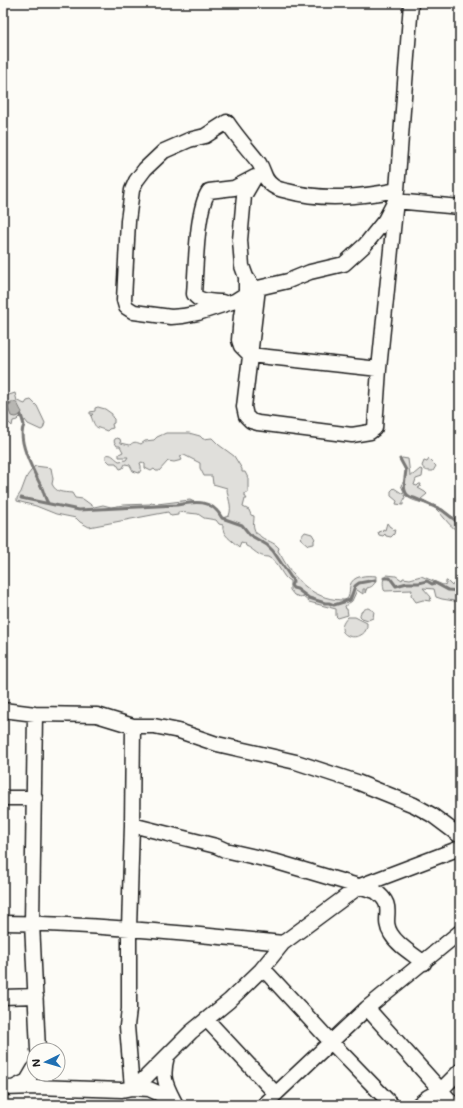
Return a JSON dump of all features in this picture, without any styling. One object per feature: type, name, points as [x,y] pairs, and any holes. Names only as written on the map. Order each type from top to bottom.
[{"type":"street","points":[[258,172],[244,196],[240,240],[242,266],[252,291],[250,355],[244,407],[246,416],[251,421],[352,435],[370,432],[375,428],[379,369],[396,196],[411,3]]},
{"type":"street","points":[[396,196],[385,220],[365,245],[344,264],[310,272],[288,281],[252,291],[235,301],[198,313],[171,317],[134,312],[126,306],[124,300],[128,221],[132,190],[136,181],[164,151],[190,140],[205,136],[227,122],[258,172],[275,188],[296,194],[323,196],[396,196],[460,207]]},
{"type":"street","points":[[227,303],[202,300],[196,298],[194,294],[202,205],[204,197],[209,191],[234,188],[258,172]]},
{"type":"street","points":[[250,355],[379,369]]},
{"type":"street","points":[[3,710],[35,714],[97,715],[132,726],[154,726],[179,731],[217,744],[296,762],[357,782],[414,805],[432,815],[460,836]]},
{"type":"street","points":[[35,714],[35,798],[32,923],[38,1042]]},
{"type":"street","points":[[132,726],[129,1009],[126,1026],[132,1088]]},
{"type":"street","points":[[3,798],[35,798]]},
{"type":"street","points":[[132,825],[216,846],[225,850],[277,862],[375,891],[384,897],[388,905],[388,930],[392,936],[396,941],[424,963]]},
{"type":"street","points":[[132,1088],[144,1079],[191,1032],[229,1001],[261,970],[282,943],[360,886],[460,848]]},
{"type":"street","points":[[3,923],[32,923],[129,929],[282,943]]},
{"type":"street","points":[[264,1105],[332,1043],[367,1008],[424,963],[460,932]]},
{"type":"street","points":[[261,970],[269,975],[392,1105]]},
{"type":"street","points":[[3,997],[36,996]]},
{"type":"street","points":[[367,1008],[454,1105]]},
{"type":"street","points":[[207,1020],[276,1094]]},
{"type":"street","points":[[167,1056],[164,1076],[175,1105]]},
{"type":"street","points":[[418,1105],[428,1097],[441,1090],[460,1071]]},
{"type":"street","points":[[8,1088],[26,1081]]},
{"type":"street","points":[[50,1082],[53,1087]]},
{"type":"street","points":[[8,1088],[53,1087],[122,1090],[132,1088],[149,1088],[175,1105]]},
{"type":"shaded area","points":[[15,393],[17,401],[25,404],[27,401],[31,400],[37,406],[45,423],[43,429],[41,430],[28,424],[25,420],[24,422],[20,417],[13,421],[12,426],[5,419],[3,419],[3,397]]},
{"type":"shaded area","points":[[11,402],[16,402],[22,412],[21,415],[16,417],[11,416],[8,408]]},
{"type":"shaded area","points":[[98,407],[105,409],[112,414],[114,419],[114,423],[112,424],[113,428],[107,431],[95,426],[91,416],[93,414],[90,414],[90,412],[95,411],[95,408]]},
{"type":"shaded area","points":[[166,433],[189,433],[200,436],[203,439],[212,438],[234,456],[242,469],[242,472],[245,472],[248,478],[248,493],[245,493],[247,499],[245,499],[243,507],[249,510],[251,515],[254,516],[256,533],[279,548],[278,551],[291,572],[310,590],[326,597],[344,600],[348,597],[351,582],[361,576],[376,576],[375,582],[367,588],[365,593],[365,589],[363,589],[363,594],[357,590],[352,601],[345,606],[348,615],[338,618],[336,616],[336,609],[309,602],[302,596],[300,597],[294,595],[290,590],[290,581],[272,560],[246,546],[245,543],[241,542],[239,547],[226,535],[223,525],[219,524],[216,520],[204,518],[198,514],[178,512],[178,515],[171,516],[168,512],[89,527],[76,518],[56,514],[36,506],[17,501],[27,476],[35,466],[51,468],[53,479],[52,484],[56,489],[60,492],[72,493],[75,498],[83,499],[94,507],[103,505],[111,507],[151,503],[157,504],[190,500],[210,506],[218,512],[222,518],[229,516],[230,505],[227,488],[213,484],[212,476],[204,476],[200,468],[200,463],[184,455],[180,456],[182,460],[174,462],[168,461],[159,471],[154,469],[151,471],[145,468],[145,464],[142,462],[140,463],[141,470],[139,473],[133,471],[130,465],[125,464],[123,468],[120,469],[116,463],[110,463],[106,459],[106,455],[111,455],[119,461],[126,460],[128,457],[119,457],[119,454],[123,452],[120,446],[117,446],[114,441],[117,438],[120,439],[121,443],[130,445],[135,442],[141,444],[145,441],[154,440]]},
{"type":"shaded area","points":[[400,459],[408,459],[410,475],[413,475],[420,469],[423,470],[422,477],[416,479],[414,485],[417,486],[421,484],[418,488],[427,494],[421,499],[460,520],[460,532],[432,506],[414,501],[405,495],[403,505],[396,504],[397,501],[391,496],[391,491],[394,488],[403,494],[404,492],[401,485],[406,475]]},
{"type":"shaded area","points":[[429,459],[436,466],[433,471],[426,470],[422,466],[424,461],[427,462]]},
{"type":"shaded area","points":[[387,523],[393,530],[395,529],[394,534],[391,537],[386,536],[385,534],[383,536],[379,535],[378,532],[382,532],[383,529],[385,530]]},
{"type":"shaded area","points":[[305,532],[312,534],[315,539],[314,544],[308,545],[300,538]]},
{"type":"shaded area","points":[[387,575],[396,576],[402,580],[403,578],[410,579],[421,576],[443,585],[446,584],[447,581],[452,586],[453,584],[460,583],[460,602],[436,597],[434,589],[423,588],[431,597],[430,601],[423,600],[416,602],[411,595],[412,590],[385,591],[383,581]]},
{"type":"shaded area","points":[[368,608],[374,611],[373,618],[368,620],[360,616],[362,610]]},
{"type":"shaded area","points":[[348,617],[355,617],[367,623],[366,630],[356,637],[345,634],[342,630],[343,624]]},
{"type":"waterway","points":[[3,401],[10,404]]},
{"type":"waterway","points":[[21,415],[24,425],[22,431],[24,448],[48,503]]},
{"type":"waterway","points":[[400,459],[406,470],[404,487],[407,494],[410,497],[442,510],[460,524]]},
{"type":"waterway","points":[[21,498],[79,510],[177,505],[197,502],[208,504],[213,507],[222,518],[242,525],[250,535],[267,545],[273,551],[292,579],[293,582],[291,585],[293,588],[297,589],[309,598],[334,605],[350,600],[355,586],[359,583],[375,580]]},
{"type":"waterway","points":[[384,578],[390,578],[396,586],[407,583],[427,581],[432,584],[435,583],[448,590],[460,591]]}]
